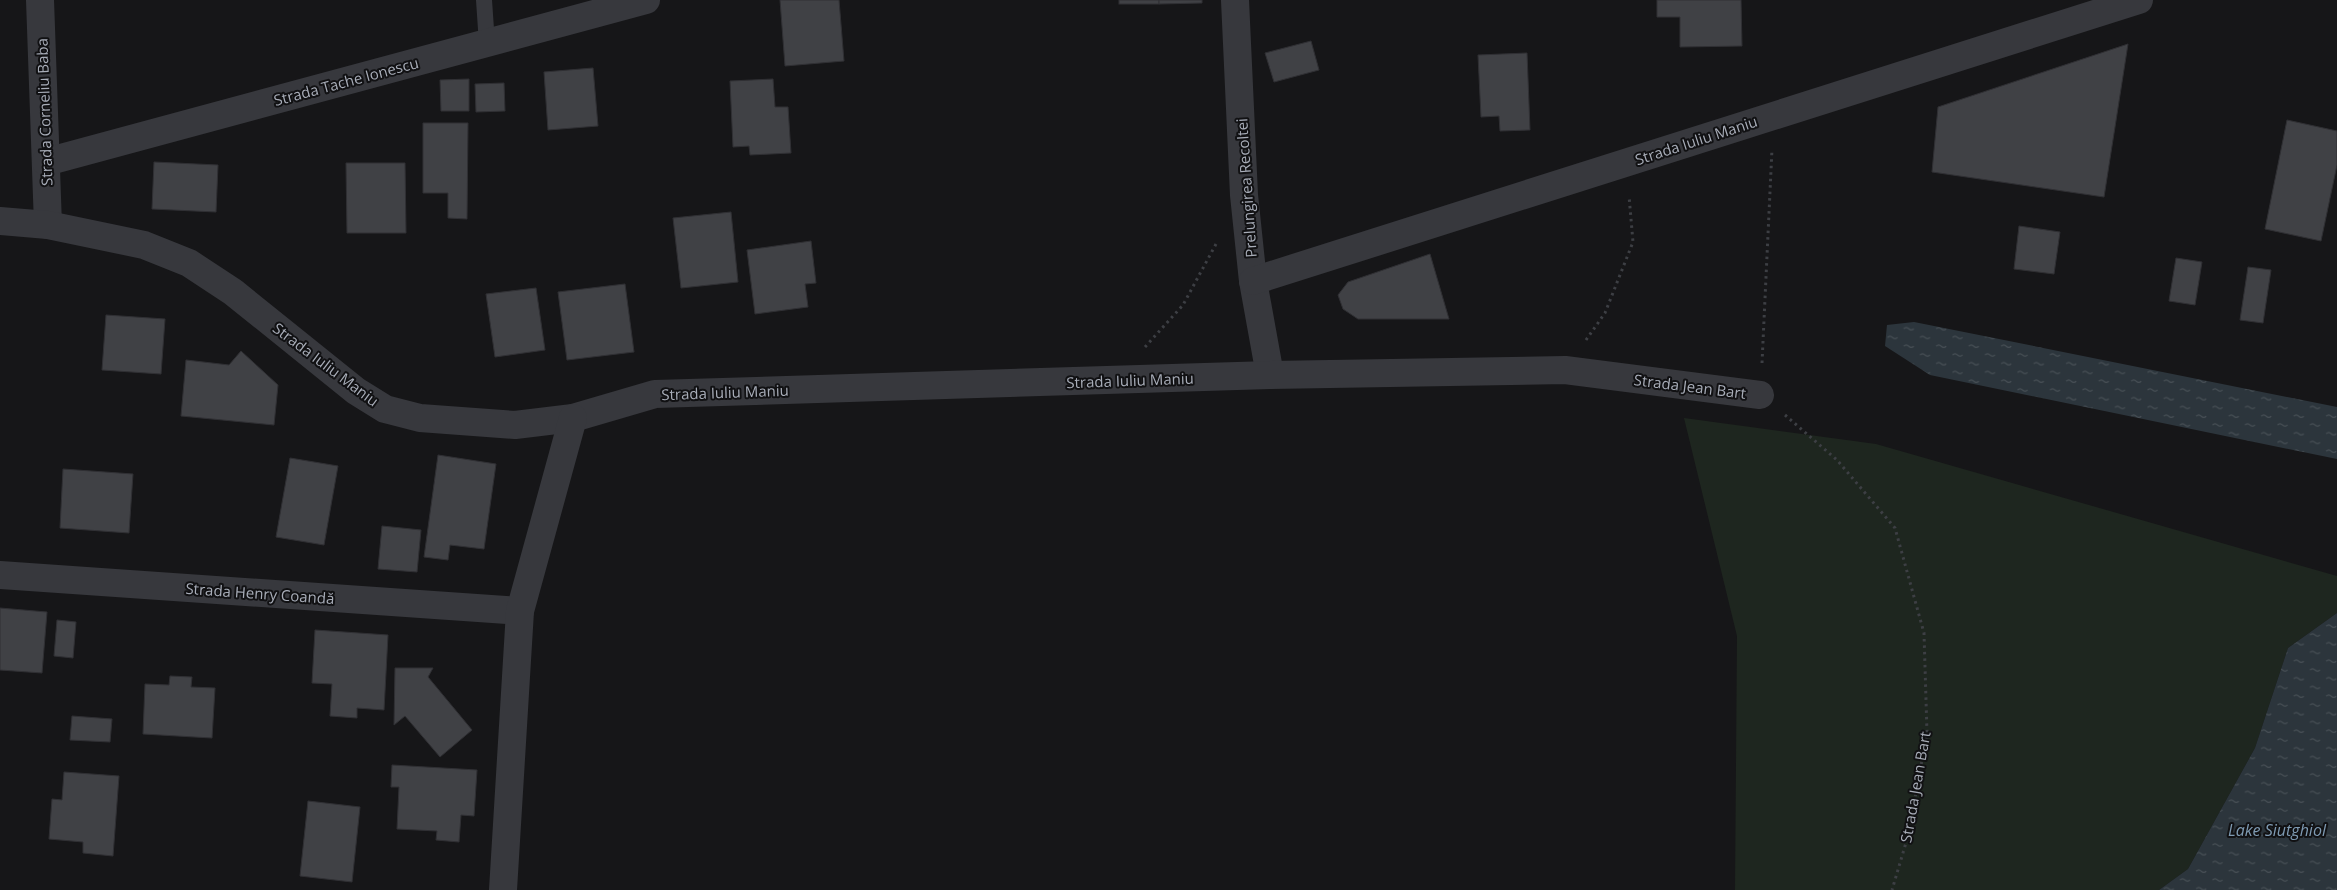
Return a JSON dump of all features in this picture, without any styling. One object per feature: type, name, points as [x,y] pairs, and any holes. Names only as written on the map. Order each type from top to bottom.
[{"type":"street","name":"Strada Corneliu Baba","points":[[40,0],[48,225]]},
{"type":"street","name":"Strada Tache Ionescu","points":[[46,162],[646,0]]},
{"type":"street","name":"Prelungirea Recoltei","points":[[1236,0],[1244,195],[1253,280],[1270,375]]},
{"type":"street","name":"Strada Iuliu Maniu","points":[[1253,280],[2139,0]]},
{"type":"street","name":"Strada Iuliu Maniu","points":[[0,221],[48,225],[144,245],[189,264],[234,292],[356,391],[385,409],[420,418],[515,425],[573,418],[654,394],[1270,375]]},
{"type":"street","name":"Strada Jean Bart","points":[[1270,375],[1565,370],[1760,394]]},
{"type":"street","points":[[503,890],[520,611],[573,418]]},
{"type":"street","name":"Strada Henry Coandă","points":[[0,575],[520,611]]},
{"type":"lane","points":[[484,0],[487,44]]},
{"type":"path","points":[[1760,394],[1773,116]]},
{"type":"path","points":[[1565,370],[1605,313],[1633,242],[1626,163]]},
{"type":"path","points":[[1117,380],[1182,305],[1220,237]]},
{"type":"path","name":"Strada Jean Bart","points":[[1760,394],[1837,460],[1895,528],[1924,633],[1927,733],[1908,836],[1892,890]]},
{"type":"shaded area","points":[[1684,418],[1876,444],[2337,576],[2337,613],[2288,648],[2255,748],[2188,869],[2159,890],[1735,890],[1737,636]]},
{"type":"water","points":[[1914,322],[2337,407],[2337,459],[1930,375],[1885,346],[1887,325]]},
{"type":"water","name":"Lake Siutghiol","points":[[2337,613],[2337,890],[2159,890],[2188,869],[2255,748],[2288,648]]},
{"type":"building","points":[[780,0],[839,0],[844,61],[785,66]]},
{"type":"building","points":[[1119,0],[1159,0],[1159,4],[1119,4]]},
{"type":"building","points":[[1159,0],[1202,0],[1202,3],[1159,4]]},
{"type":"building","points":[[1657,0],[1741,0],[1742,46],[1680,47],[1680,17],[1657,17]]},
{"type":"building","points":[[1311,41],[1319,70],[1274,82],[1265,53]]},
{"type":"building","points":[[2128,44],[2104,197],[1932,172],[1938,107]]},
{"type":"building","points":[[1527,53],[1530,130],[1500,131],[1499,116],[1481,117],[1478,55]]},
{"type":"building","points":[[593,68],[598,126],[548,130],[544,72]]},
{"type":"building","points":[[469,79],[469,111],[441,111],[440,80]]},
{"type":"building","points":[[773,79],[775,107],[788,107],[791,153],[750,155],[749,146],[733,147],[730,81]]},
{"type":"building","points":[[504,83],[505,111],[476,112],[475,84]]},
{"type":"building","points":[[2287,120],[2337,131],[2337,165],[2321,241],[2265,229]]},
{"type":"building","points":[[423,123],[468,123],[467,219],[448,218],[448,193],[423,193]]},
{"type":"building","points":[[154,162],[218,165],[216,212],[152,209]]},
{"type":"building","points":[[346,163],[405,163],[406,233],[347,233]]},
{"type":"building","points":[[731,212],[738,282],[681,288],[673,218]]},
{"type":"building","points":[[2019,226],[2060,232],[2054,274],[2014,269]]},
{"type":"building","points":[[811,241],[816,283],[805,284],[808,307],[755,314],[747,250]]},
{"type":"building","points":[[1430,254],[1449,319],[1358,319],[1343,309],[1338,295],[1348,282]]},
{"type":"building","points":[[2176,258],[2202,262],[2195,305],[2169,301]]},
{"type":"building","points":[[2248,267],[2271,270],[2263,323],[2240,320]]},
{"type":"building","points":[[625,284],[634,352],[567,360],[558,292]]},
{"type":"building","points":[[536,288],[545,350],[495,357],[486,294]]},
{"type":"building","points":[[106,315],[165,319],[161,374],[102,370]]},
{"type":"building","points":[[241,351],[278,385],[274,425],[181,416],[186,360],[229,365]]},
{"type":"building","points":[[438,455],[496,464],[484,549],[450,545],[448,560],[424,557]]},
{"type":"building","points":[[290,458],[338,466],[324,545],[276,537]]},
{"type":"building","points":[[63,469],[133,474],[129,533],[60,528]]},
{"type":"building","points":[[382,526],[421,530],[417,572],[378,569]]},
{"type":"building","points":[[0,608],[47,612],[42,673],[0,670]]},
{"type":"building","points":[[57,620],[76,622],[73,658],[54,656]]},
{"type":"building","points":[[315,630],[388,635],[384,710],[357,708],[357,718],[330,716],[332,684],[312,683]]},
{"type":"building","points":[[395,668],[433,668],[428,677],[472,730],[440,757],[405,716],[394,725]]},
{"type":"building","points":[[170,676],[192,677],[191,687],[215,688],[212,738],[143,734],[145,684],[169,685]]},
{"type":"building","points":[[72,716],[112,719],[110,742],[70,740]]},
{"type":"building","points":[[392,765],[477,770],[474,816],[461,815],[459,842],[436,840],[437,831],[397,829],[399,787],[391,787]]},
{"type":"building","points":[[64,772],[119,776],[113,856],[83,853],[83,842],[49,839],[52,799],[62,800]]},
{"type":"building","points":[[308,801],[360,807],[352,882],[300,876]]}]
